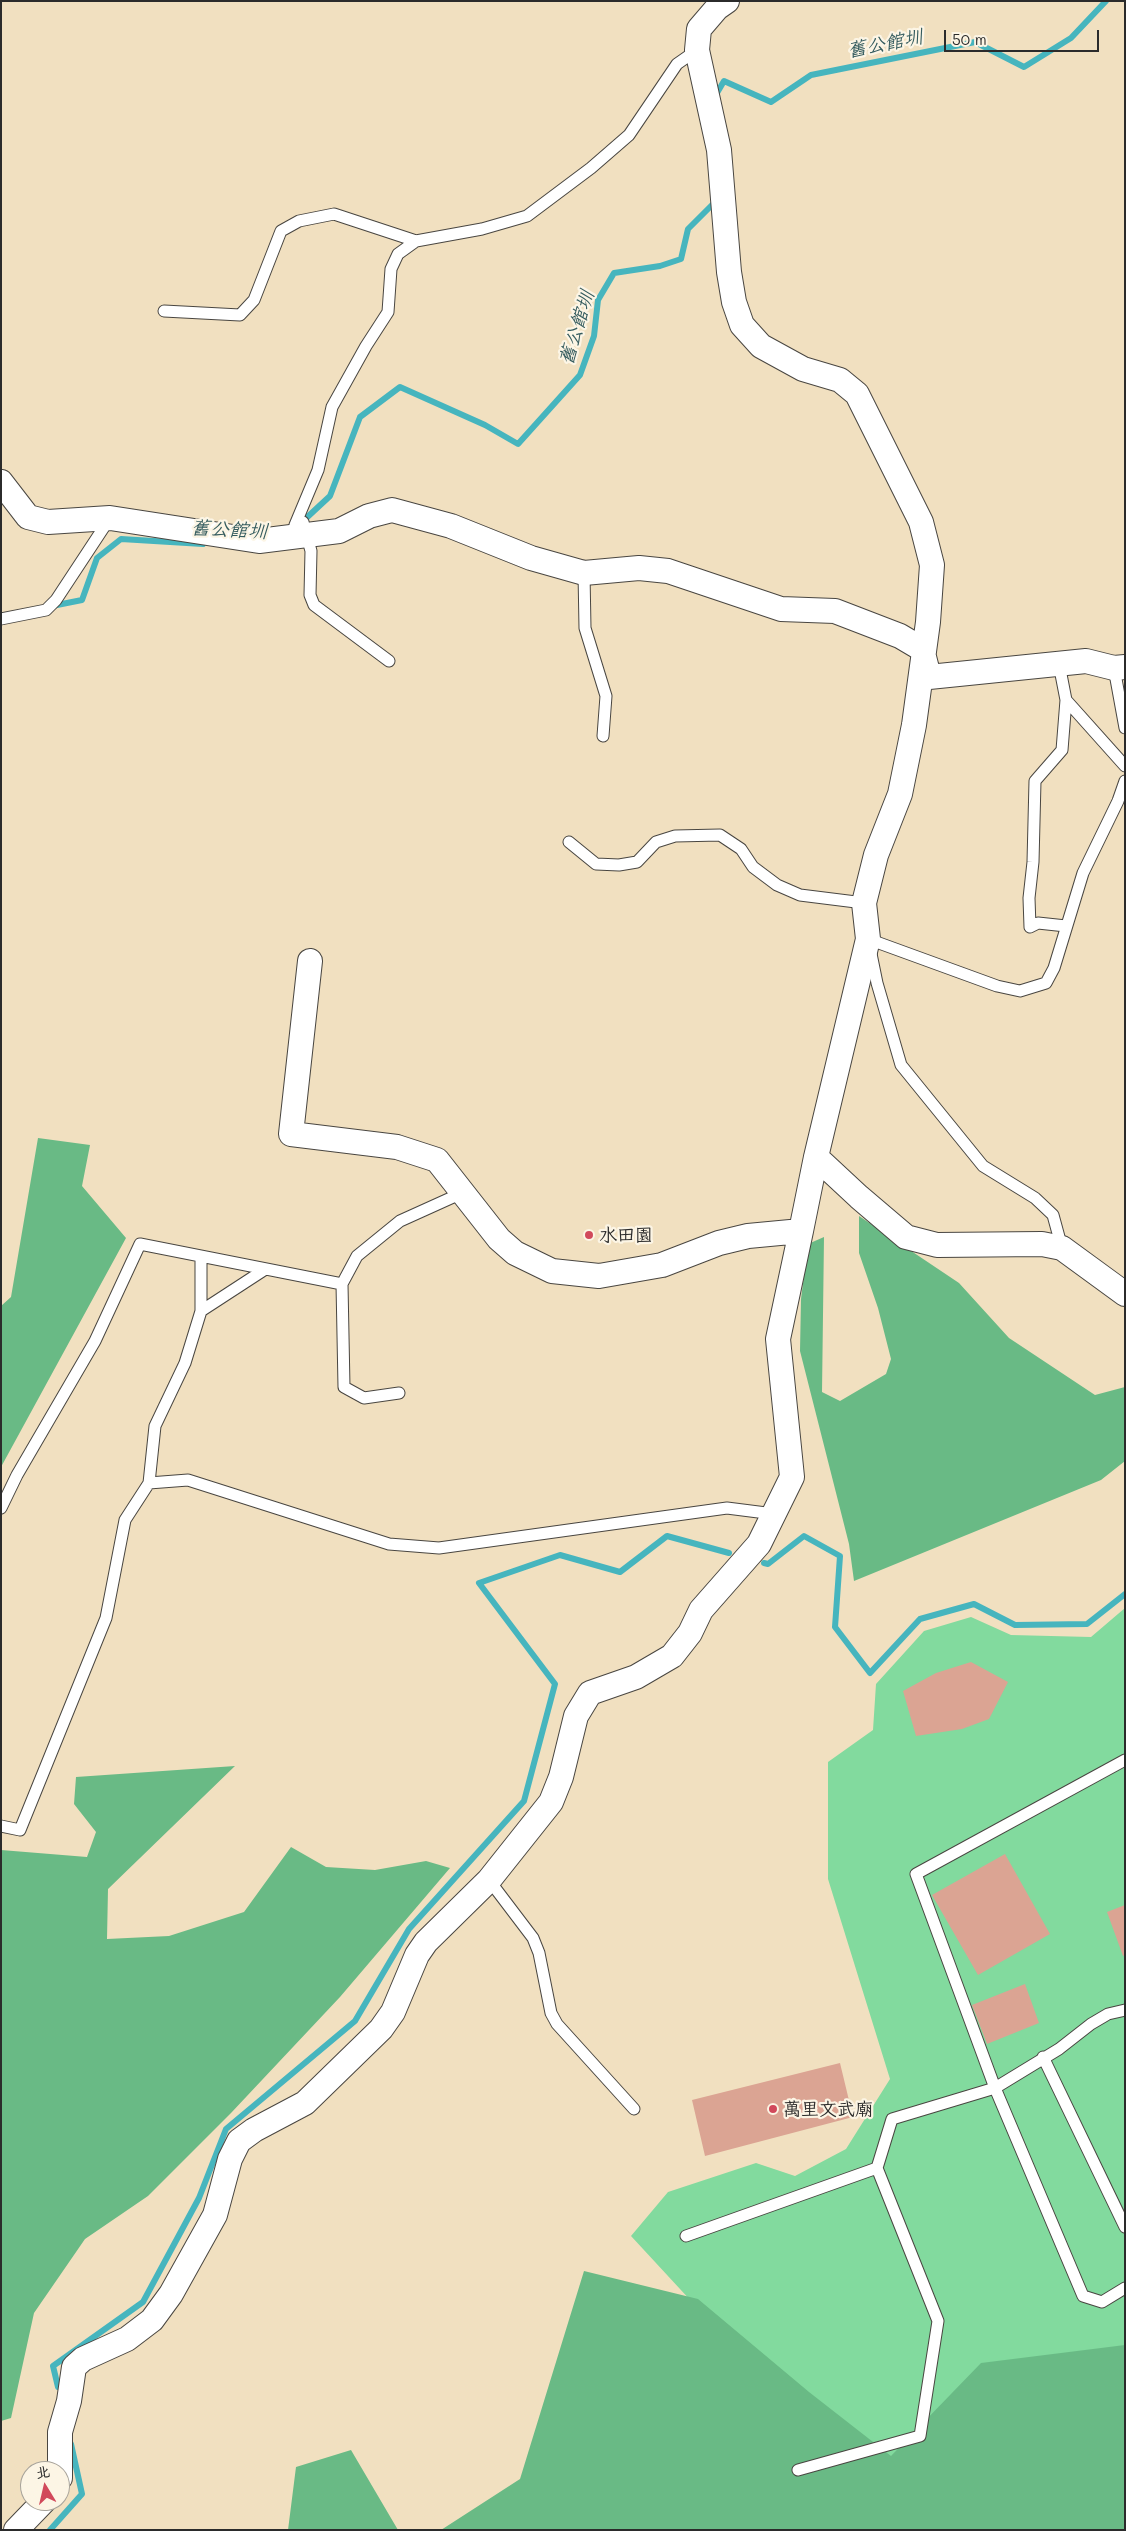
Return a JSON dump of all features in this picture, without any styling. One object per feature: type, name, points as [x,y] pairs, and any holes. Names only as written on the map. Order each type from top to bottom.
[{"type":"street","points":[[60,2461],[60,2432],[69,2400],[74,2367],[83,2359],[126,2339],[152,2320],[171,2294],[215,2214],[230,2159],[240,2141],[254,2130],[305,2103],[381,2029],[393,2012],[417,1955],[426,1942],[489,1880],[550,1802],[561,1777],[576,1716],[590,1693],[636,1677],[672,1656],[690,1633],[701,1610],[759,1544],[783,1499],[792,1477],[778,1339],[816,1156],[868,938],[864,903],[876,855],[900,794],[914,725],[922,649],[928,622],[932,565],[921,522],[857,394],[840,380],[804,369],[761,346],[742,326],[734,302],[729,272],[719,150],[697,50],[699,29],[716,8],[726,1]]},
{"type":"street","points":[[1,482],[28,517],[48,522],[110,518],[259,540],[339,531],[369,516],[392,510],[451,526],[531,558],[584,573],[639,568],[668,571],[781,609],[835,611],[900,636],[922,649],[929,677],[1086,661],[1120,668]]},
{"type":"street","points":[[310,962],[290,1134],[397,1147],[436,1160],[499,1239],[515,1253],[552,1271],[598,1276],[662,1265],[719,1243],[748,1236],[801,1231]]},
{"type":"street","points":[[816,1156],[859,1197],[906,1237],[937,1245],[1042,1244],[1062,1248],[1125,1294]]},
{"type":"street","points":[[16,2530],[34,2511]]},
{"type":"lane","points":[[390,662],[314,605],[310,595],[311,551],[305,535],[303,522],[295,525],[318,470],[332,407],[366,346],[388,312],[391,269],[398,254],[416,242],[482,229],[526,216],[590,168],[629,135],[677,64],[697,50]]},
{"type":"lane","points":[[164,311],[240,315],[254,300],[281,232],[299,221],[334,214],[416,242]]},
{"type":"lane","points":[[1,619],[46,610],[56,600],[110,518]]},
{"type":"lane","points":[[584,573],[586,628],[606,696],[603,736]]},
{"type":"lane","points":[[1059,664],[1066,700],[1062,750],[1035,780],[1033,862],[1029,898],[1030,927],[1038,923],[1066,926]]},
{"type":"lane","points":[[1120,668],[1125,728]]},
{"type":"lane","points":[[1066,700],[1125,766]]},
{"type":"lane","points":[[868,938],[997,986],[1020,991],[1046,983],[1054,968],[1083,873],[1118,801],[1125,781]]},
{"type":"lane","points":[[569,842],[596,864],[618,865],[637,862],[656,842],[675,836],[720,835],[742,849],[753,867],[777,885],[800,895],[864,903]]},
{"type":"lane","points":[[868,938],[877,983],[901,1064],[983,1166],[1035,1198],[1053,1215],[1062,1248]]},
{"type":"lane","points":[[399,1393],[364,1398],[344,1387],[342,1284],[357,1256],[400,1221],[462,1193]]},
{"type":"lane","points":[[1,1508],[17,1475],[95,1341],[140,1244],[342,1284]]},
{"type":"lane","points":[[1,1826],[20,1830],[106,1618],[125,1520],[149,1483],[155,1426],[185,1363],[201,1311],[201,1257]]},
{"type":"lane","points":[[201,1311],[264,1270]]},
{"type":"lane","points":[[149,1483],[188,1480],[389,1544],[439,1548],[728,1508],[774,1514]]},
{"type":"lane","points":[[1125,1760],[916,1874],[995,2088],[1083,2296],[1102,2302],[1125,2288]]},
{"type":"lane","points":[[489,1880],[533,1938],[539,1953],[551,2013],[558,2024],[634,2110]]},
{"type":"lane","points":[[798,2470],[920,2436],[938,2321],[877,2168],[892,2119],[995,2088],[1059,2049],[1108,2014],[1125,2010]]},
{"type":"lane","points":[[1043,2057],[1125,2227]]},
{"type":"lane","points":[[686,2236],[877,2168]]},
{"type":"green space","points":[[38,1138],[90,1145],[82,1186],[126,1238],[1,1467],[1,1306],[11,1297]]},
{"type":"green space","points":[[859,1216],[959,1283],[1009,1338],[1095,1395],[1125,1387],[1125,1461],[1101,1480],[854,1581],[849,1544],[800,1351],[801,1299],[808,1244],[824,1237],[822,1392],[840,1401],[886,1374],[891,1359],[878,1308],[859,1253]]},
{"type":"green space","points":[[1125,1608],[1125,2507],[781,2530],[741,2355],[631,2236],[668,2192],[756,2163],[795,2176],[846,2149],[890,2079],[828,1879],[828,1762],[873,1730],[876,1684],[924,1631],[971,1617],[1011,1635],[1091,1637]]},
{"type":"green space","points":[[235,1766],[108,1889],[107,1939],[169,1936],[244,1912],[291,1847],[326,1867],[375,1870],[426,1861],[450,1868],[340,1997],[231,2113],[148,2196],[85,2239],[34,2313],[11,2418],[1,2421],[1,1850],[87,1857],[96,1832],[74,1804],[76,1777]]},
{"type":"green space","points":[[584,2271],[698,2299],[809,2392],[891,2456],[981,2363],[1125,2345],[1125,2530],[441,2530],[520,2479]]},
{"type":"green space","points":[[351,2450],[398,2530],[288,2530],[296,2467]]},
{"type":"building","points":[[971,1662],[1008,1682],[989,1719],[962,1729],[916,1736],[903,1691],[936,1673]]},
{"type":"building","points":[[1005,1854],[1050,1934],[978,1975],[932,1895]]},
{"type":"building","points":[[1125,1905],[1125,1955],[1123,1956],[1107,1912]]},
{"type":"building","points":[[1025,1984],[1039,2023],[987,2044],[972,2005]]},
{"type":"building","name":"萬里文武廟","points":[[840,2063],[853,2117],[705,2156],[692,2100]]},
{"type":"waterway","name":"舊公館圳","points":[[714,98],[724,81],[771,102],[811,75],[975,42],[1024,67],[1071,38],[1106,1]]},
{"type":"waterway","name":"舊公館圳","points":[[302,522],[330,496],[360,417],[400,387],[485,425],[518,444],[580,375],[594,336],[598,300],[614,273],[660,266],[681,259],[688,229],[716,201]]},
{"type":"waterway","name":"舊公館圳","points":[[52,606],[82,600],[97,558],[121,539],[203,544]]},
{"type":"waterway","points":[[58,2387],[53,2366],[143,2302],[199,2198],[226,2129],[355,2021],[409,1929],[524,1801],[555,1684],[479,1583],[560,1555],[620,1572],[667,1536],[729,1553]]},
{"type":"waterway","points":[[764,1563],[768,1564],[804,1536],[840,1556],[835,1627],[870,1673],[920,1619],[974,1604],[1015,1625],[1087,1624],[1125,1594]]},
{"type":"waterway","points":[[50,2530],[82,2494],[71,2444]]},
{"type":"place","name":"水田園","points":[[589,1235]]},
{"type":"place","name":"萬里文武廟","points":[[773,2109]]}]
